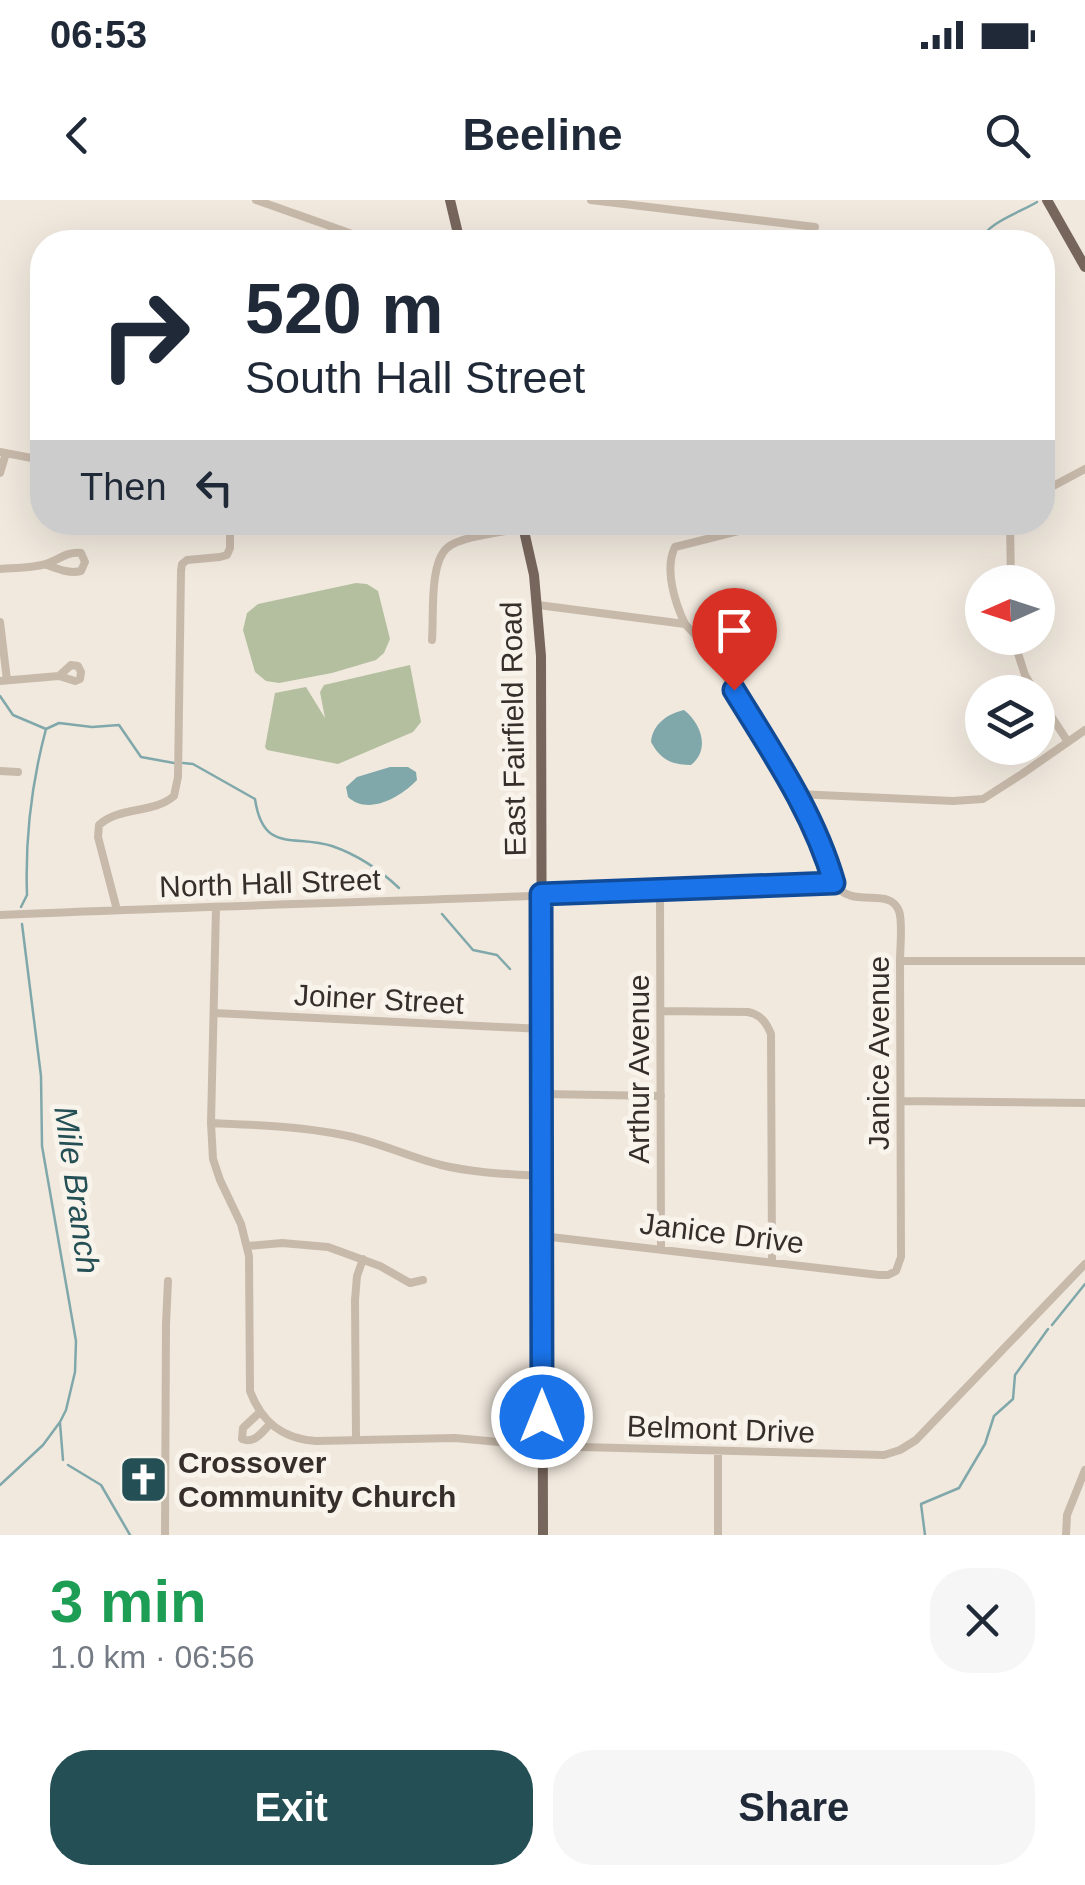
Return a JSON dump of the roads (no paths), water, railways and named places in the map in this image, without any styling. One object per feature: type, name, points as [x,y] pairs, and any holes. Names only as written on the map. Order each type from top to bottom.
[{"type":"main road","points":[[450,200],[457,230]]},
{"type":"main road","points":[[1048,200],[1085,267]]},
{"type":"main road","name":"East Fairfield Road","points":[[525,535],[538,605],[542,674],[543,1535]]},
{"type":"street","points":[[256,200],[342,230]]},
{"type":"street","points":[[590,200],[814,227]]},
{"type":"street","points":[[0,473],[3,452],[30,458]]},
{"type":"street","points":[[1055,485],[1085,469]]},
{"type":"street","points":[[117,910],[98,837],[99,826],[111,816],[164,803],[174,796],[178,776],[180,571],[187,560],[226,554],[230,535]]},
{"type":"street","points":[[432,640],[438,561],[447,546],[485,535]]},
{"type":"street","points":[[724,535],[676,547],[670,567],[677,604],[685,624],[717,662],[797,794],[834,883]]},
{"type":"street","points":[[1010,535],[1011,565]]},
{"type":"street","points":[[0,569],[47,564]]},
{"type":"street","points":[[538,605],[685,624]]},
{"type":"street","points":[[0,622],[3,681],[58,676]]},
{"type":"street","points":[[1055,722],[1068,742]]},
{"type":"street","points":[[797,794],[953,802],[983,799],[1085,730]]},
{"type":"street","points":[[0,772],[18,772]]},
{"type":"street","name":"North Hall Street","points":[[0,916],[834,883]]},
{"type":"street","name":"Janice Avenue","points":[[834,883],[848,896],[888,899],[900,913],[902,1257],[896,1271]]},
{"type":"street","name":"Arthur Avenue","points":[[660,891],[661,1248]]},
{"type":"street","points":[[216,908],[213,1159],[247,1246],[250,1391],[270,1424],[254,1440],[242,1440],[243,1428],[260,1412]]},
{"type":"street","points":[[900,962],[1085,961]]},
{"type":"street","points":[[661,1011],[748,1012],[768,1026],[772,1262]]},
{"type":"street","name":"Joiner Street","points":[[214,1013],[542,1030]]},
{"type":"street","points":[[542,1094],[661,1096]]},
{"type":"street","points":[[901,1101],[1085,1103]]},
{"type":"street","points":[[211,1124],[314,1130],[382,1144],[458,1169],[542,1176]]},
{"type":"street","name":"Janice Drive","points":[[542,1236],[880,1275],[896,1271]]},
{"type":"street","points":[[247,1246],[308,1244],[345,1251],[410,1283],[424,1280]]},
{"type":"street","points":[[356,1440],[355,1300],[363,1259]]},
{"type":"street","name":"Belmont Drive","points":[[270,1424],[284,1434],[304,1440],[455,1438],[543,1446],[884,1455],[916,1440],[934,1423],[1085,1264]]},
{"type":"street","points":[[166,1535],[168,1281]]},
{"type":"street","points":[[718,1452],[718,1535]]},
{"type":"street","points":[[1066,1535],[1068,1515],[1085,1470]]},
{"type":"water","points":[[684,710],[701,737],[700,752],[691,765],[667,760],[651,742],[662,720]]},
{"type":"water","points":[[390,767],[408,767],[416,772],[417,780],[384,802],[365,805],[348,797],[346,787],[357,777]]},
{"type":"waterway","points":[[989,230],[1037,202]]},
{"type":"waterway","name":"Mile Branch","points":[[0,696],[13,715],[46,729],[28,832],[27,895],[21,907]]},
{"type":"waterway","points":[[46,729],[59,723],[119,725],[141,757],[174,763]]},
{"type":"waterway","points":[[183,763],[193,764],[255,799],[259,816],[273,835],[342,850],[399,888]]},
{"type":"waterway","points":[[442,914],[473,950],[497,955],[510,969]]},
{"type":"waterway","name":"Mile Branch","points":[[0,1485],[43,1445],[60,1422],[75,1372],[76,1341],[42,1146],[41,1076],[22,924]]},
{"type":"waterway","points":[[1052,1325],[1085,1284]]},
{"type":"waterway","points":[[925,1535],[921,1504],[959,1488],[985,1444],[994,1416],[1013,1399],[1015,1375],[1048,1329]]},
{"type":"waterway","name":"Mile Branch","points":[[60,1423],[63,1460]]},
{"type":"waterway","name":"Mile Branch","points":[[68,1465],[101,1485],[130,1535]]},
{"type":"place","name":"Crossover Community Church","points":[[143,1479]]}]
